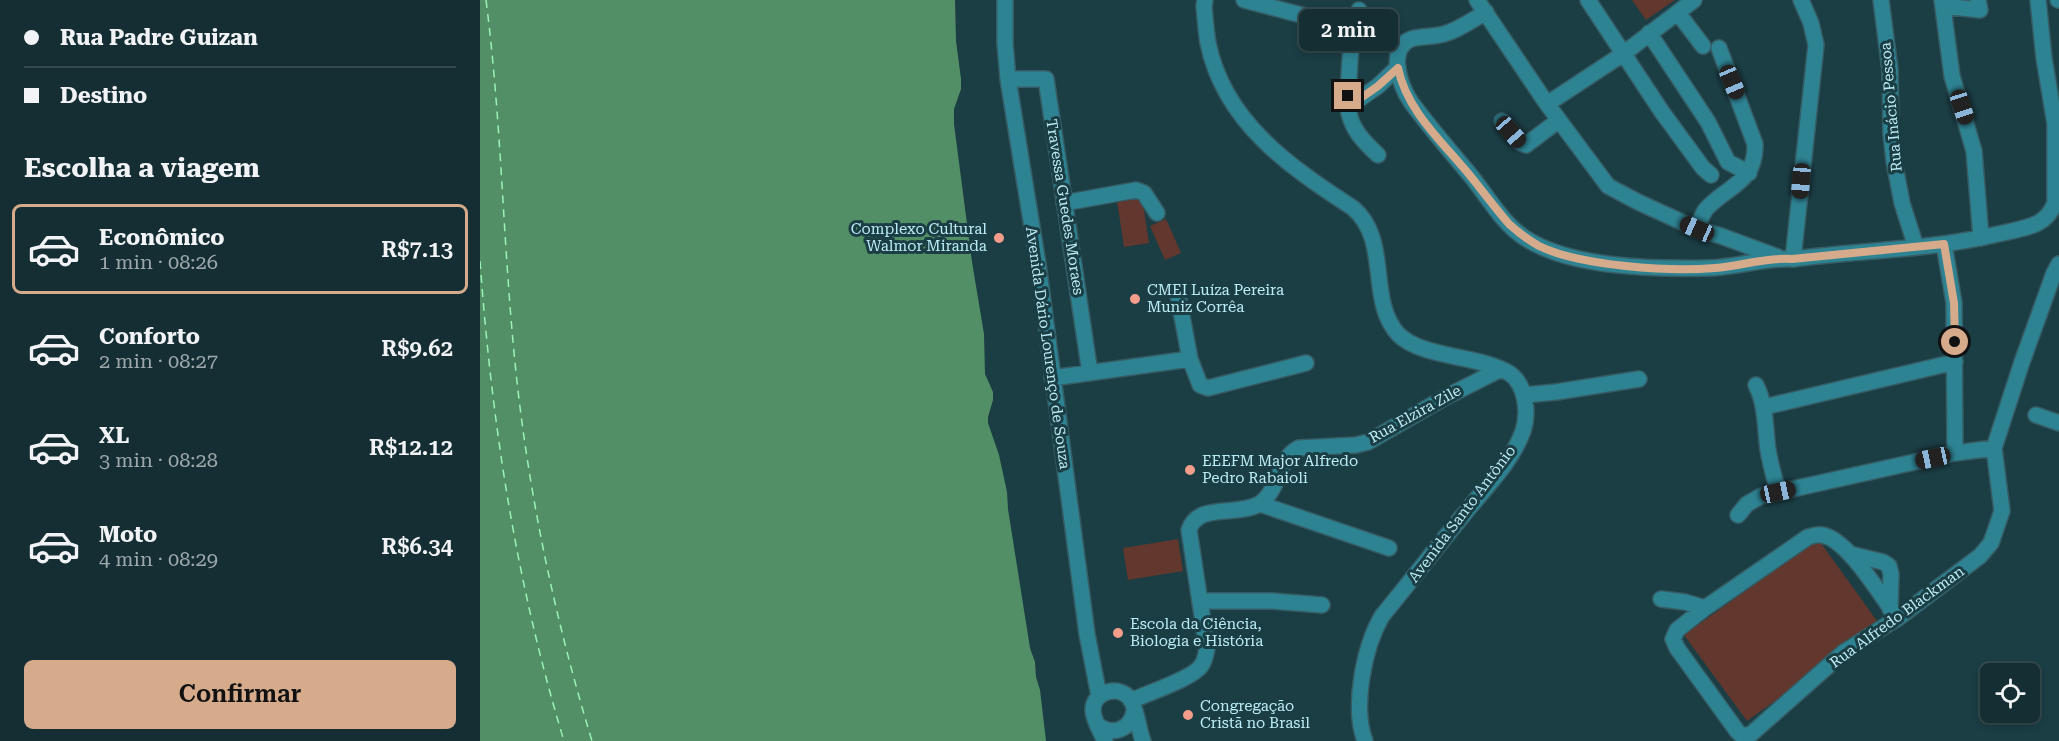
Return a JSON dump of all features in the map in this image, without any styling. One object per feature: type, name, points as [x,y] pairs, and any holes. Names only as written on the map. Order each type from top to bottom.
[{"type":"street","name":"Avenida Dário Lourenço de Souza","points":[[1005,0],[1008,79],[1038,264],[1087,634],[1100,696]]},
{"type":"street","points":[[1205,0],[1211,52],[1237,109],[1274,152],[1353,208],[1364,220],[1374,241],[1385,309],[1392,326],[1409,343],[1501,369],[1515,378],[1524,395],[1639,379]]},
{"type":"street","points":[[1244,0],[1286,5],[1305,16]]},
{"type":"street","points":[[1588,0],[1662,112],[1703,168],[1711,175]]},
{"type":"street","points":[[1547,104],[1609,61],[1623,54],[1694,0]]},
{"type":"street","points":[[1786,259],[1816,45],[1811,22],[1801,0]]},
{"type":"street","name":"Rua Inácio Pessoa","points":[[1881,0],[1890,70],[1891,134],[1894,161],[1902,203],[1916,247]]},
{"type":"street","points":[[1786,259],[1697,229],[1608,186],[1547,104],[1481,6],[1445,34],[1412,39],[1406,43],[1399,54],[1398,68],[1405,93],[1446,148],[1509,224],[1521,235],[1539,246],[1593,262],[1677,269],[1715,268],[1944,244],[1981,238],[2030,226],[2040,222],[2051,213],[2055,202],[2055,124],[2044,58],[2038,0]]},
{"type":"street","points":[[1979,5],[1942,3],[1952,76],[1974,151],[1981,238]]},
{"type":"street","points":[[1359,10],[1352,32],[1349,58],[1349,116],[1355,130],[1378,155]]},
{"type":"street","points":[[1678,13],[1703,46]]},
{"type":"street","points":[[1649,33],[1708,122],[1728,162],[1749,173]]},
{"type":"street","points":[[1697,229],[1706,209],[1736,187],[1749,173],[1754,160],[1755,144],[1719,48]]},
{"type":"street","points":[[1348,107],[1378,86],[1398,68]]},
{"type":"street","name":"Travessa Guedes Moraes","points":[[1008,79],[1046,79],[1090,373]]},
{"type":"street","points":[[1502,121],[1521,143],[1526,145],[1559,120]]},
{"type":"street","points":[[1064,202],[1136,190],[1144,193],[1157,213]]},
{"type":"street","points":[[1944,244],[1954,303],[1955,453]]},
{"type":"street","points":[[1738,515],[1754,499],[1778,492],[1955,453],[1994,448],[2022,362],[2059,264]]},
{"type":"street","points":[[1178,295],[1190,359],[1200,385],[1205,388],[1306,363]]},
{"type":"street","points":[[1052,378],[1190,359]]},
{"type":"street","points":[[1764,407],[1955,362]]},
{"type":"street","name":"Rua Elzira Zile","points":[[1260,504],[1276,484],[1287,456],[1292,451],[1299,448],[1356,445],[1368,441],[1501,369]]},
{"type":"street","points":[[1756,386],[1761,394],[1764,407],[1768,452],[1778,492]]},
{"type":"street","name":"Avenida Santo Antônio","points":[[1365,741],[1359,706],[1365,664],[1376,627],[1382,616],[1505,463],[1523,430],[1524,395]]},
{"type":"street","points":[[2036,414],[2059,423]]},
{"type":"street","name":"Rua Alfredo Blackman","points":[[1706,608],[1677,630],[1673,639],[1737,731],[1745,736],[1754,733],[1844,652],[1894,613],[1980,556],[1991,543],[2002,510],[1994,448]]},
{"type":"street","points":[[1132,706],[1192,675],[1201,667],[1205,658],[1207,648],[1189,530],[1192,521],[1197,516],[1260,504],[1389,548]]},
{"type":"street","points":[[1661,599],[1706,608],[1808,537],[1821,535],[1834,540],[1850,554],[1894,613]]},
{"type":"street","name":"Rua Alfredo Blackman","points":[[1850,554],[1889,566],[1894,613]]},
{"type":"street","points":[[1200,600],[1272,601],[1322,605]]},
{"type":"street","points":[[1105,741],[1093,710],[1100,696],[1116,691],[1125,694],[1132,706],[1143,741]]},
{"type":"street","points":[[1097,724],[1108,731],[1120,730],[1130,723],[1132,706]]},
{"type":"shaded area","points":[[480,0],[955,0],[961,89],[954,109],[954,124],[984,334],[985,374],[993,392],[988,423],[999,455],[1007,492],[1030,648],[1040,690],[1046,741],[480,741]]},
{"type":"shaded area","points":[[1632,0],[1675,0],[1646,20]]},
{"type":"shaded area","points":[[1142,197],[1149,243],[1124,247],[1117,201]]},
{"type":"shaded area","points":[[1166,219],[1181,253],[1165,260],[1150,226]]},
{"type":"shaded area","points":[[1178,539],[1183,571],[1128,580],[1123,548]]},
{"type":"shaded area","points":[[1818,539],[1880,625],[1747,721],[1684,635]]},
{"type":"ferry route","points":[[486,0],[496,99],[509,299],[525,442],[548,572],[568,657],[592,741]]},
{"type":"ferry route","points":[[480,261],[491,383],[508,503],[532,622],[564,741]]},
{"type":"place","name":"Complexo Cultural Walmor Miranda","points":[[999,238]]},
{"type":"place","name":"CMEI Luíza Pereira Muniz Corrêa","points":[[1135,299]]},
{"type":"place","name":"EEEFM Major Alfredo Pedro Rabaioli","points":[[1190,470]]},
{"type":"place","name":"Escola da Ciência, Biologia e História","points":[[1118,633]]},
{"type":"place","name":"Congregação Cristã no Brasil","points":[[1188,715]]},
{"type":"route","points":[[1348,96],[1348,107],[1378,86],[1398,68],[1405,93],[1411,102],[1509,224],[1539,246],[1593,262],[1677,269],[1715,268],[1780,258],[1792,259],[1944,244],[1954,303],[1955,342]]}]
